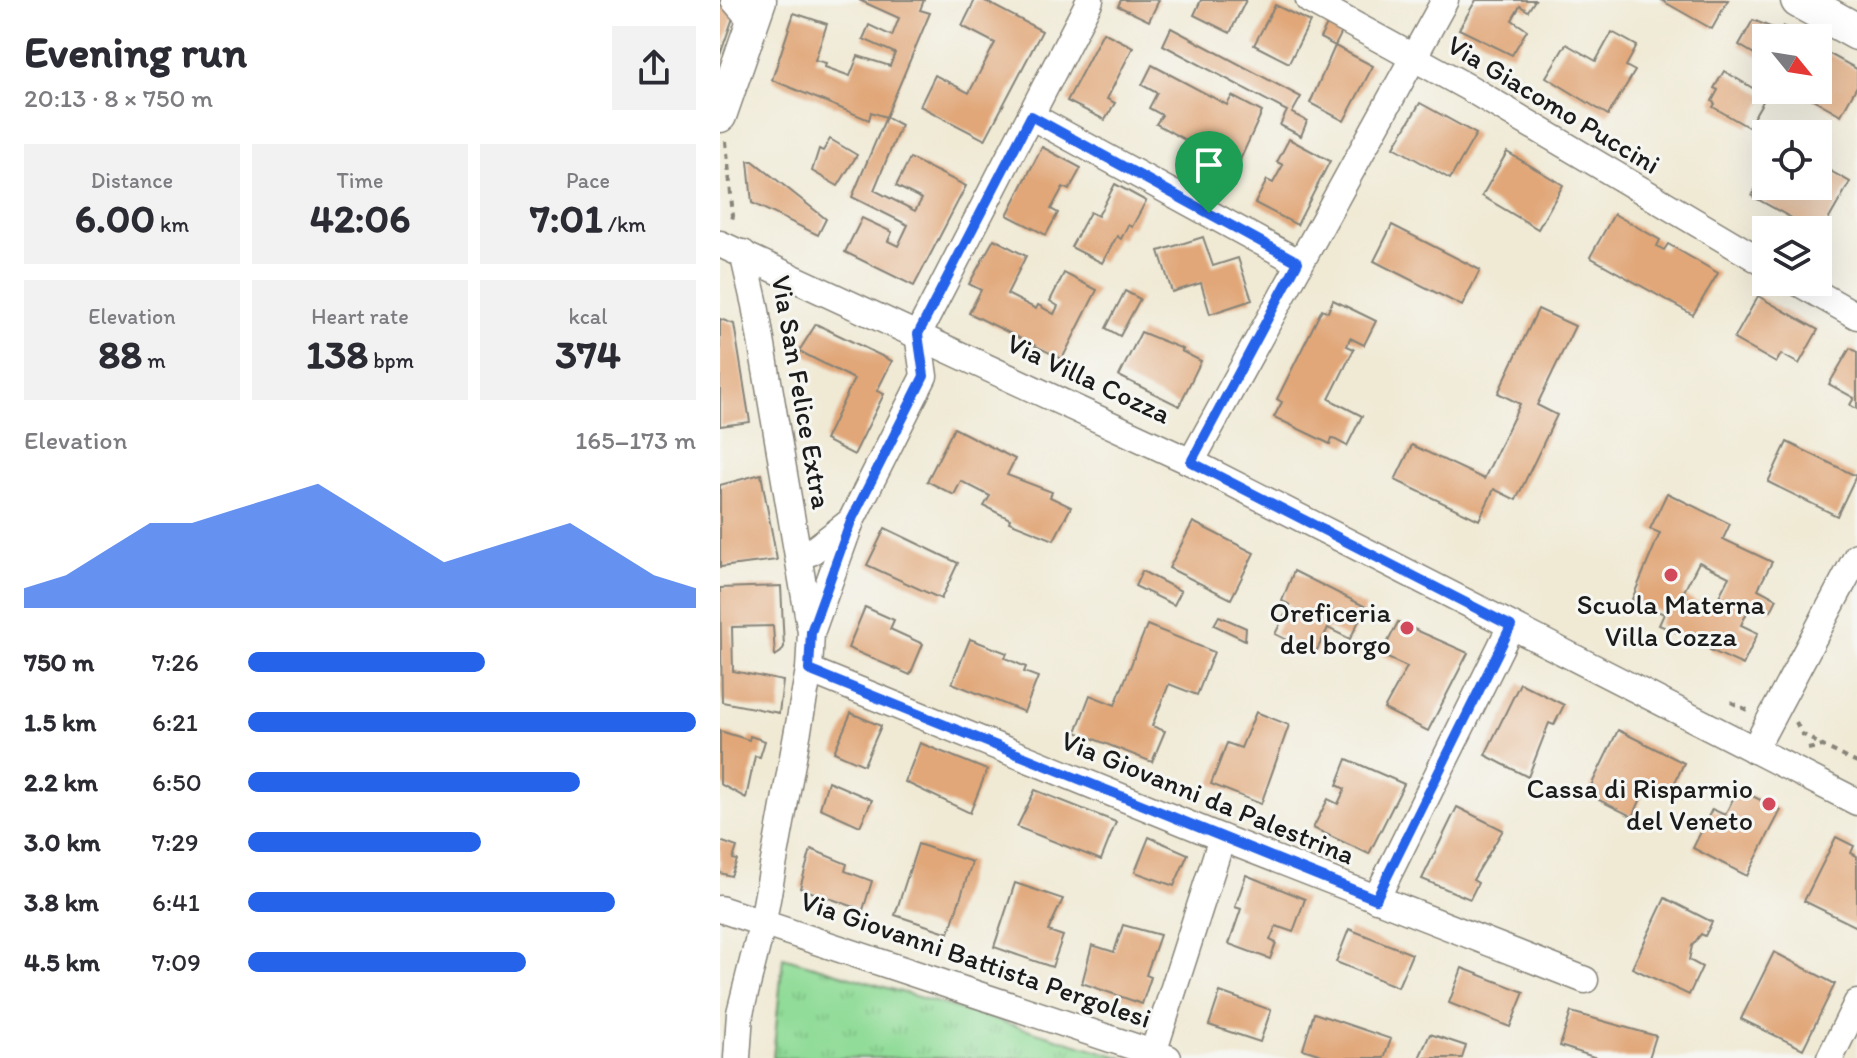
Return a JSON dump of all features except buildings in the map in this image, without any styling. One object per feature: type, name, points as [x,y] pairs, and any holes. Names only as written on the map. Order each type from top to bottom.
[{"type":"main road","points":[[1799,0],[1857,32]]},
{"type":"street","points":[[811,632],[851,521],[924,376],[918,334],[1090,0]]},
{"type":"street","name":"Via Giacomo Puccini","points":[[1309,0],[1752,256]]},
{"type":"street","points":[[1191,462],[1298,262],[1445,0]]},
{"type":"street","points":[[720,116],[749,7]]},
{"type":"street","points":[[1031,116],[1298,262]]},
{"type":"street","name":"Via Villa Cozza","points":[[728,247],[1191,462],[1857,802]]},
{"type":"street","name":"Via San Felice Extra","points":[[728,247],[798,555],[811,632],[809,670],[763,921],[740,1013],[737,1058]]},
{"type":"street","points":[[1822,296],[1857,316]]},
{"type":"street","points":[[798,555],[811,552],[851,521]]},
{"type":"street","points":[[1754,750],[1857,556]]},
{"type":"street","points":[[1376,899],[1511,626]]},
{"type":"street","name":"Via Giovanni da Palestrina","points":[[809,670],[1222,838],[1585,980]]},
{"type":"street","points":[[1161,1056],[1222,838]]},
{"type":"street","points":[[720,909],[763,921]]},
{"type":"street","name":"Via Giovanni Battista Pergolesi","points":[[763,921],[1161,1056]]},
{"type":"street","points":[[1830,1058],[1857,1003]]},
{"type":"path","points":[[720,137],[726,141],[733,216],[728,247]]},
{"type":"path","points":[[1804,750],[1823,746],[1857,763]]},
{"type":"green space","points":[[783,957],[1124,1058],[773,1058]]},
{"type":"place","name":"Scuola Materna Villa Cozza","points":[[1671,575]]},
{"type":"place","name":"Oreficeria del borgo","points":[[1407,628]]},
{"type":"place","name":"Cassa di Risparmio del Veneto","points":[[1769,804]]},
{"type":"route","points":[[1031,116],[1209,213],[1298,262],[1191,462],[1511,626],[1376,899],[809,670],[811,632],[851,521],[924,376],[918,334],[1031,116]]}]
